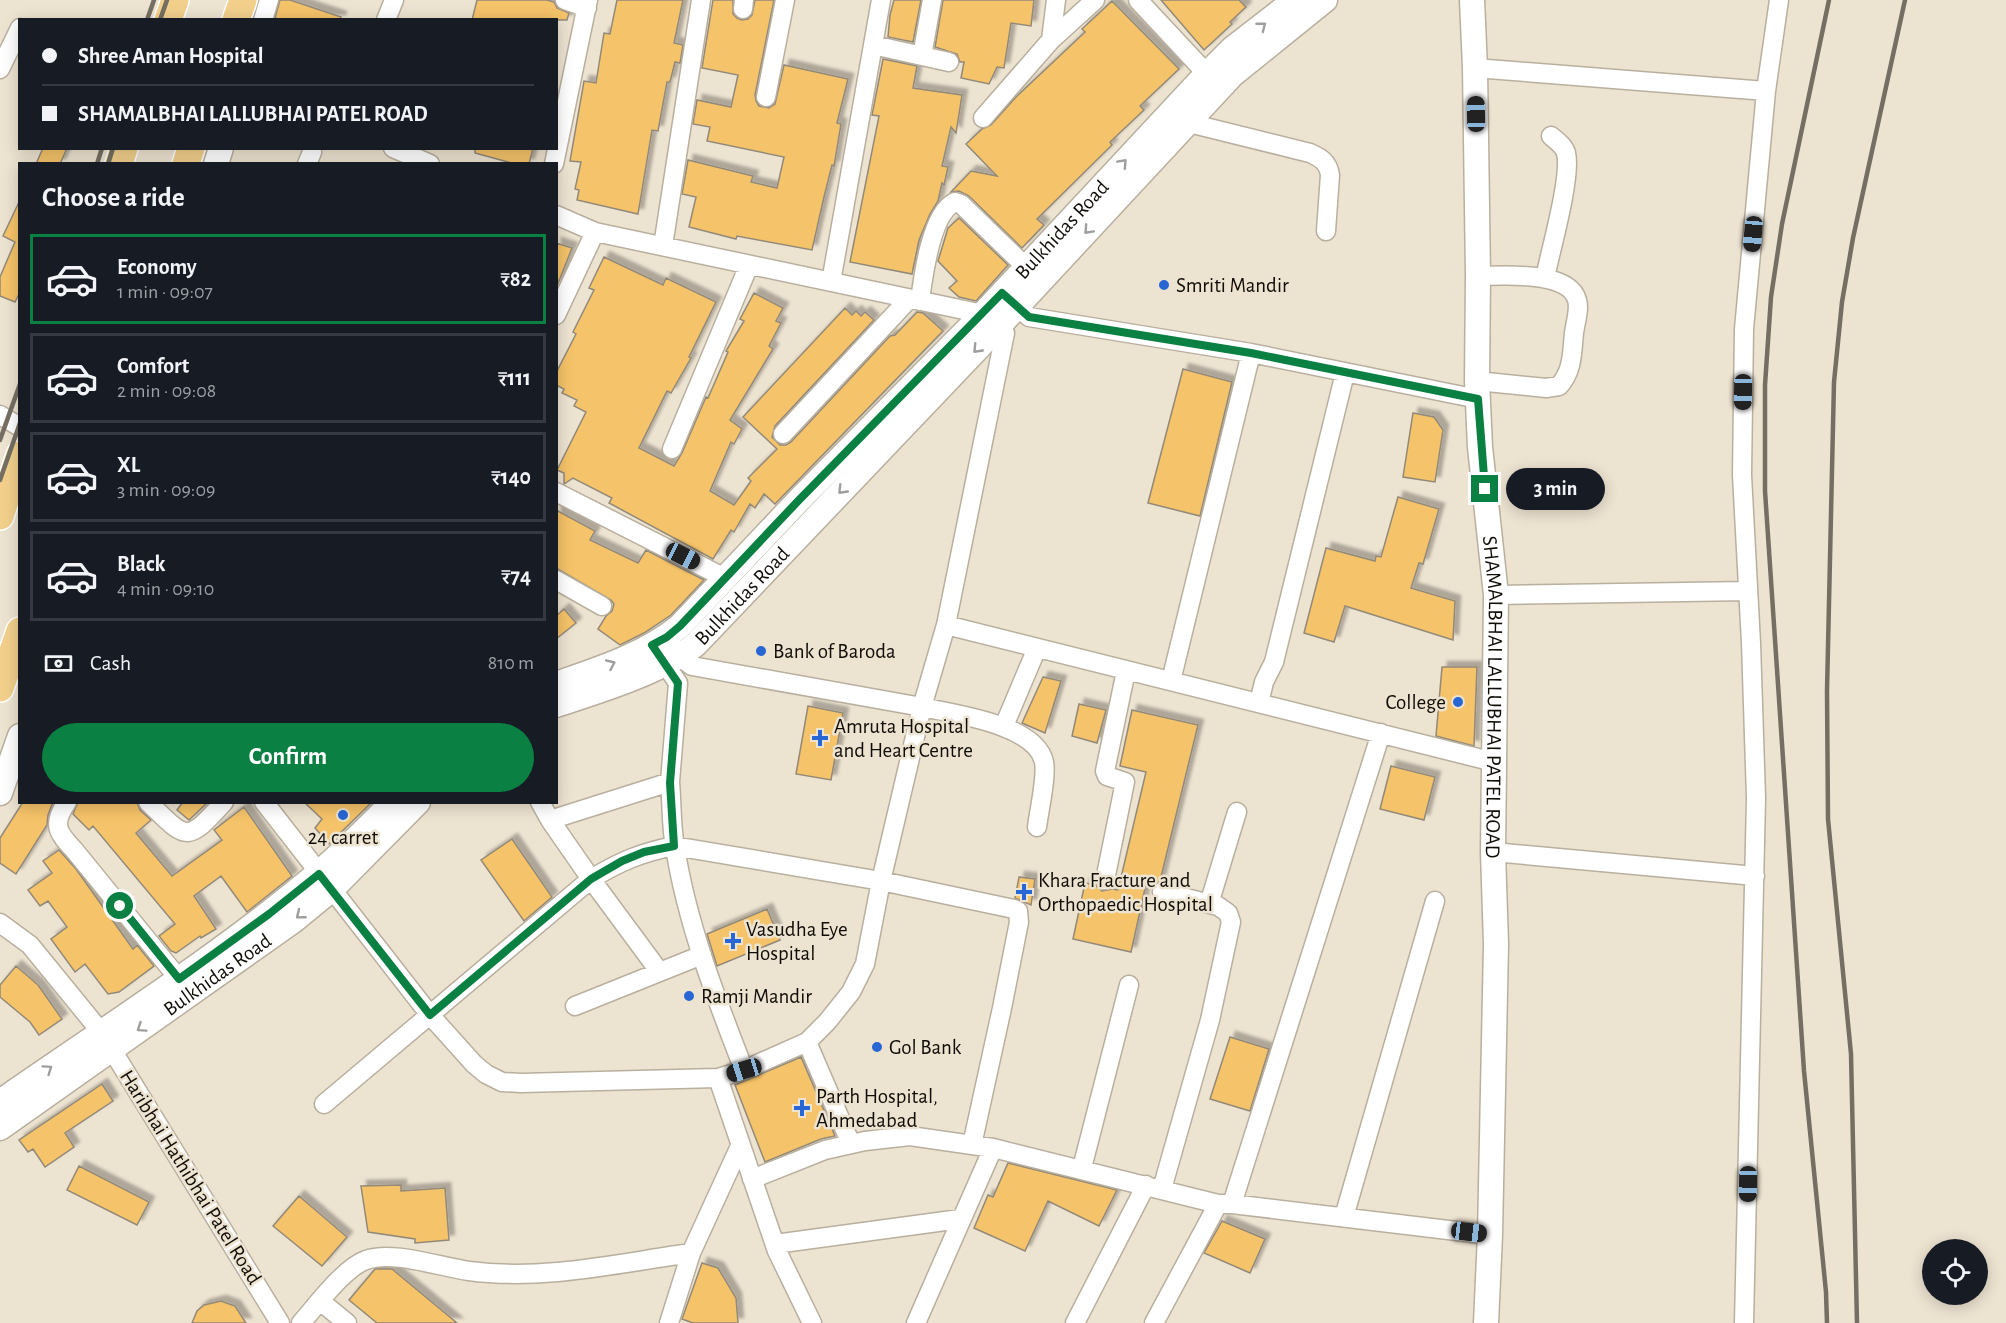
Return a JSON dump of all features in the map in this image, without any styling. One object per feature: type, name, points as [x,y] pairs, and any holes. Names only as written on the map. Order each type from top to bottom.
[{"type":"main road","points":[[169,18],[175,0]]},
{"type":"main road","points":[[237,18],[243,0]]},
{"type":"main road","points":[[0,516],[18,461]]},
{"type":"main road","points":[[0,688],[18,637]]},
{"type":"street","points":[[264,18],[269,0]]},
{"type":"street","points":[[387,18],[394,0]]},
{"type":"street","points":[[558,145],[588,4],[565,0]]},
{"type":"street","points":[[663,246],[701,0]]},
{"type":"street","points":[[766,97],[785,0]]},
{"type":"street","points":[[831,282],[881,0]]},
{"type":"street","points":[[922,56],[932,0]]},
{"type":"street","points":[[1051,40],[1056,0]]},
{"type":"street","points":[[983,118],[1051,40],[1095,0]]},
{"type":"street","points":[[1138,0],[1204,87]]},
{"type":"street","name":"Bulkhidas Road","points":[[558,683],[603,668],[696,644],[1009,300],[1026,267],[1156,143],[1232,50],[1295,0]]},
{"type":"street","points":[[1325,0],[1232,75],[1204,87],[1189,123],[1156,143],[1009,300],[1029,317],[1251,353],[1345,373],[1478,390],[1559,386],[1570,370],[1578,302],[1573,291],[1561,283],[1545,278],[1478,276]]},
{"type":"street","name":"SHAMALBHAI LALLUBHAI PATEL ROAD","points":[[1472,0],[1480,447],[1496,595],[1493,852],[1496,944],[1486,1323]]},
{"type":"street","points":[[1744,1323],[1756,798],[1742,475],[1744,329],[1766,91],[1779,0]]},
{"type":"street","points":[[0,69],[18,31]]},
{"type":"street","points":[[873,45],[949,62]]},
{"type":"street","points":[[1475,68],[1766,91]]},
{"type":"street","points":[[1189,123],[1310,153],[1321,158],[1329,168],[1330,175],[1326,231]]},
{"type":"street","points":[[1545,278],[1565,183],[1566,164],[1566,153],[1561,144],[1551,136]]},
{"type":"street","points":[[398,150],[425,162]]},
{"type":"street","points":[[783,435],[914,300],[940,219],[946,208],[955,202],[961,204],[1026,267]]},
{"type":"street","points":[[266,804],[430,1015],[474,1064],[486,1074],[502,1082],[595,1083],[718,1078],[744,1070],[807,1042],[851,992],[865,964],[881,881],[922,707],[946,625],[1005,333],[990,320],[914,300],[595,232],[558,216]]},
{"type":"street","points":[[558,311],[595,232]]},
{"type":"street","points":[[672,449],[749,265]]},
{"type":"street","name":"Bulkhidas Road","points":[[558,704],[609,687],[666,651],[680,626],[799,500],[990,320]]},
{"type":"street","points":[[1171,681],[1251,353]]},
{"type":"street","points":[[1259,703],[1264,682],[1274,662],[1345,373]]},
{"type":"street","points":[[0,415],[18,426]]},
{"type":"street","points":[[558,493],[725,578]]},
{"type":"street","points":[[558,581],[602,606]]},
{"type":"street","points":[[1496,595],[1748,591]]},
{"type":"street","points":[[946,625],[1494,762]]},
{"type":"street","points":[[1004,726],[1037,648]]},
{"type":"street","points":[[666,651],[692,666],[922,707],[1004,726],[1031,742],[1044,761],[1037,826]]},
{"type":"street","points":[[666,651],[678,683],[670,783],[674,846],[702,956],[744,1070]]},
{"type":"street","points":[[1105,880],[1125,782],[1107,776],[1105,771],[1126,671]]},
{"type":"street","points":[[1154,1323],[1225,1204],[1381,733]]},
{"type":"street","points":[[0,793],[18,742]]},
{"type":"street","points":[[550,820],[670,783]]},
{"type":"street","points":[[66,804],[60,812],[57,825],[61,836],[179,979]]},
{"type":"street","points":[[150,804],[177,830],[188,833],[200,829],[222,804]]},
{"type":"street","name":"Bulkhidas Road","points":[[0,1102],[106,1040],[284,927],[391,804]]},
{"type":"street","name":"Bulkhidas Road","points":[[0,1128],[179,979],[269,914],[325,881],[416,804]]},
{"type":"street","points":[[541,804],[591,879],[659,971]]},
{"type":"street","points":[[1209,904],[1237,812]]},
{"type":"street","points":[[324,1104],[591,879],[622,861],[644,852],[674,846],[881,881],[1018,911],[1019,922],[972,1145]]},
{"type":"street","points":[[1493,852],[1755,876]]},
{"type":"street","points":[[1075,1323],[1154,1187],[1210,1020],[1231,922],[1227,913],[1218,906],[1162,892]]},
{"type":"street","points":[[1344,1217],[1434,901]]},
{"type":"street","name":"Haribhai Hathibhai Patel Road","points":[[0,922],[30,945],[106,1040],[280,1323]]},
{"type":"street","points":[[575,1006],[702,956]]},
{"type":"street","points":[[1082,1168],[1129,985]]},
{"type":"street","points":[[807,1042],[851,1144]]},
{"type":"street","points":[[718,1078],[775,1244],[812,1323]]},
{"type":"street","points":[[752,1179],[825,1150],[910,1136],[993,1148],[1225,1204],[1490,1235]]},
{"type":"street","points":[[669,1323],[691,1253],[740,1146]]},
{"type":"street","points":[[916,1323],[993,1148]]},
{"type":"street","points":[[775,1244],[960,1219]]},
{"type":"street","points":[[301,1323],[352,1268],[365,1260],[384,1256],[471,1271],[518,1274],[561,1272],[691,1253]]},
{"type":"street","points":[[320,1301],[347,1323]]},
{"type":"building","points":[[280,0],[290,0],[341,17],[341,18],[275,18]]},
{"type":"building","points":[[477,0],[547,0],[554,2],[557,8],[569,13],[567,20],[558,20],[558,18],[472,18]]},
{"type":"building","points":[[617,0],[683,0],[674,43],[683,45],[680,63],[675,62],[670,82],[667,82],[658,131],[652,130],[638,214],[577,200],[579,190],[575,189],[581,162],[570,161],[584,81],[596,83],[604,33],[610,34]]},
{"type":"building","points":[[713,0],[733,0],[733,14],[742,20],[752,15],[755,0],[774,0],[755,95],[759,106],[769,108],[775,104],[784,65],[848,79],[837,123],[841,124],[834,166],[832,165],[812,250],[737,236],[736,239],[689,227],[696,197],[682,194],[688,160],[753,176],[751,182],[777,188],[784,157],[707,141],[710,127],[693,124],[697,100],[731,107],[738,75],[702,68]]},
{"type":"building","points":[[894,0],[921,0],[913,42],[888,37]]},
{"type":"building","points":[[943,0],[1034,0],[1031,26],[1011,23],[1004,68],[997,67],[989,84],[961,78],[964,62],[960,62],[957,54],[935,47]]},
{"type":"building","points":[[1161,0],[1239,0],[1246,7],[1230,22],[1232,24],[1204,50]]},
{"type":"building","points":[[1112,1],[1179,69],[1140,106],[1144,110],[1110,142],[1112,145],[1037,219],[1044,225],[1022,248],[969,196],[959,191],[951,192],[971,171],[997,176],[966,144],[982,129],[991,125],[1016,97],[1085,32],[1082,29]]},
{"type":"building","points":[[883,59],[917,66],[913,88],[962,95],[956,133],[951,127],[942,166],[948,167],[944,185],[942,183],[938,201],[919,240],[912,274],[850,262],[879,116],[872,115]]},
{"type":"building","points":[[42,150],[66,150],[61,162],[37,162]]},
{"type":"building","points":[[475,150],[532,150],[530,162],[508,162],[475,153]]},
{"type":"building","points":[[18,204],[18,296],[15,302],[0,296],[0,277],[15,242],[3,236]]},
{"type":"building","points":[[959,218],[1008,265],[976,301],[959,297],[949,288],[957,281],[938,261],[948,228]]},
{"type":"building","points":[[558,244],[572,248],[558,283]]},
{"type":"building","points":[[604,257],[663,285],[666,278],[716,302],[689,357],[691,358],[671,393],[667,391],[639,448],[674,466],[706,397],[708,398],[728,352],[726,351],[744,321],[740,319],[754,293],[783,308],[776,321],[781,323],[769,346],[773,349],[730,420],[742,429],[734,444],[731,442],[710,491],[734,505],[751,481],[748,478],[777,449],[743,417],[845,308],[852,315],[856,311],[861,316],[865,312],[874,320],[775,426],[772,437],[780,445],[791,442],[890,336],[895,335],[917,312],[923,313],[943,331],[775,504],[764,494],[755,508],[750,504],[734,532],[731,530],[713,559],[609,503],[612,498],[573,478],[564,484],[564,473],[558,470],[558,468],[586,412],[574,406],[577,400],[562,393],[564,389],[558,386],[558,369],[576,334],[573,332],[594,290],[589,288]]},
{"type":"building","points":[[1183,369],[1232,382],[1200,516],[1148,503]]},
{"type":"building","points":[[1413,413],[1434,417],[1443,430],[1435,482],[1403,477]]},
{"type":"building","points":[[1398,497],[1439,509],[1423,564],[1419,563],[1411,588],[1455,601],[1453,640],[1345,606],[1334,642],[1304,633],[1326,548],[1375,561],[1376,556],[1381,557]]},
{"type":"building","points":[[558,511],[595,531],[590,540],[638,563],[646,550],[704,580],[671,615],[644,633],[620,645],[598,629],[612,611],[614,604],[611,600],[558,569]]},
{"type":"building","points":[[564,609],[576,623],[558,637],[558,614]]},
{"type":"building","name":"College","points":[[1442,667],[1477,667],[1474,746],[1436,736]]},
{"type":"building","points":[[1043,677],[1061,681],[1045,733],[1022,723]]},
{"type":"building","points":[[1079,704],[1106,710],[1097,743],[1072,736]]},
{"type":"building","points":[[808,706],[843,713],[831,780],[796,774]]},
{"type":"building","points":[[1132,710],[1198,725],[1160,881],[1153,886],[1146,884],[1131,952],[1073,939],[1085,883],[1095,885],[1102,891],[1118,890],[1146,772],[1120,766]]},
{"type":"building","points":[[1391,766],[1435,777],[1424,820],[1380,809]]},
{"type":"building","points":[[22,804],[52,804],[47,825],[16,874],[0,863],[0,838]]},
{"type":"building","points":[[77,804],[138,804],[140,810],[151,820],[136,833],[172,876],[222,840],[214,830],[244,807],[292,876],[247,912],[221,876],[194,896],[216,929],[201,938],[200,936],[176,953],[171,951],[159,936],[175,924],[93,826],[89,830],[73,814]]},
{"type":"building","points":[[182,804],[206,804],[189,820],[177,810]]},
{"type":"building","name":"24 carret","points":[[306,804],[370,804],[329,844],[315,828],[322,819]]},
{"type":"building","points":[[512,839],[552,897],[524,921],[481,860]]},
{"type":"building","points":[[59,850],[76,869],[133,949],[137,945],[154,966],[119,992],[108,994],[85,964],[75,972],[51,939],[67,927],[48,901],[40,906],[28,890],[52,873],[43,861]]},
{"type":"building","points":[[1019,877],[1035,879],[1031,905],[1015,898]]},
{"type":"building","points":[[767,909],[780,940],[717,966],[707,934]]},
{"type":"building","points":[[16,966],[38,985],[62,1019],[39,1035],[30,1022],[0,997],[0,985]]},
{"type":"building","points":[[1230,1037],[1269,1049],[1250,1111],[1210,1099]]},
{"type":"building","points":[[801,1057],[835,1136],[821,1139],[765,1162],[735,1085]]},
{"type":"building","points":[[102,1084],[113,1101],[65,1133],[74,1147],[45,1167],[33,1149],[28,1152],[19,1140]]},
{"type":"building","points":[[1008,1163],[1117,1190],[1099,1226],[1048,1201],[1025,1251],[974,1228],[988,1195],[993,1197]]},
{"type":"building","points":[[79,1166],[149,1202],[137,1225],[67,1190]]},
{"type":"building","points":[[401,1185],[401,1191],[445,1188],[449,1240],[415,1243],[415,1239],[368,1232],[361,1186]]},
{"type":"building","points":[[299,1196],[347,1237],[322,1266],[273,1226]]},
{"type":"building","points":[[1222,1221],[1265,1239],[1250,1273],[1204,1253]]},
{"type":"building","points":[[702,1263],[718,1268],[736,1298],[738,1323],[693,1323],[682,1319]]},
{"type":"building","points":[[375,1269],[392,1269],[457,1323],[377,1323],[349,1300]]},
{"type":"building","points":[[221,1301],[235,1306],[246,1323],[192,1323],[197,1311],[204,1305]]},
{"type":"railway","points":[[148,18],[154,0]]},
{"type":"railway","points":[[161,18],[167,0]]},
{"type":"railway","points":[[1827,1323],[1826,1292],[1804,1071],[1765,491],[1765,385],[1771,297],[1782,224],[1829,0]]},
{"type":"railway","points":[[1857,1323],[1851,1054],[1828,819],[1827,691],[1834,382],[1842,302],[1853,238],[1905,0]]},
{"type":"railway","points":[[98,162],[101,150]]},
{"type":"railway","points":[[109,162],[112,150]]},
{"type":"railway","points":[[0,440],[18,390]]},
{"type":"railway","points":[[0,480],[18,429]]},
{"type":"place","name":"Smriti Mandir","points":[[1164,285]]},
{"type":"place","name":"Bank of Baroda","points":[[761,651]]},
{"type":"place","name":"College","points":[[1458,702]]},
{"type":"place","name":"Amruta Hospital and Heart Centre","points":[[820,738]]},
{"type":"place","name":"24 carret","points":[[343,815]]},
{"type":"place","name":"Khara Fracture and Orthopaedic Hospital","points":[[1024,892]]},
{"type":"place","name":"Vasudha Eye Hospital","points":[[733,941]]},
{"type":"place","name":"Ramji Mandir","points":[[689,996]]},
{"type":"place","name":"Gol Bank","points":[[877,1047]]},
{"type":"place","name":"Parth Hospital, Ahmedabad","points":[[802,1108]]},
{"type":"route","points":[[120,906],[179,979],[269,914],[319,874],[430,1015],[591,879],[622,861],[644,852],[674,846],[670,783],[678,683],[652,645],[667,637],[680,626],[799,500],[1002,293],[1029,317],[1251,353],[1478,399],[1485,489]]}]
